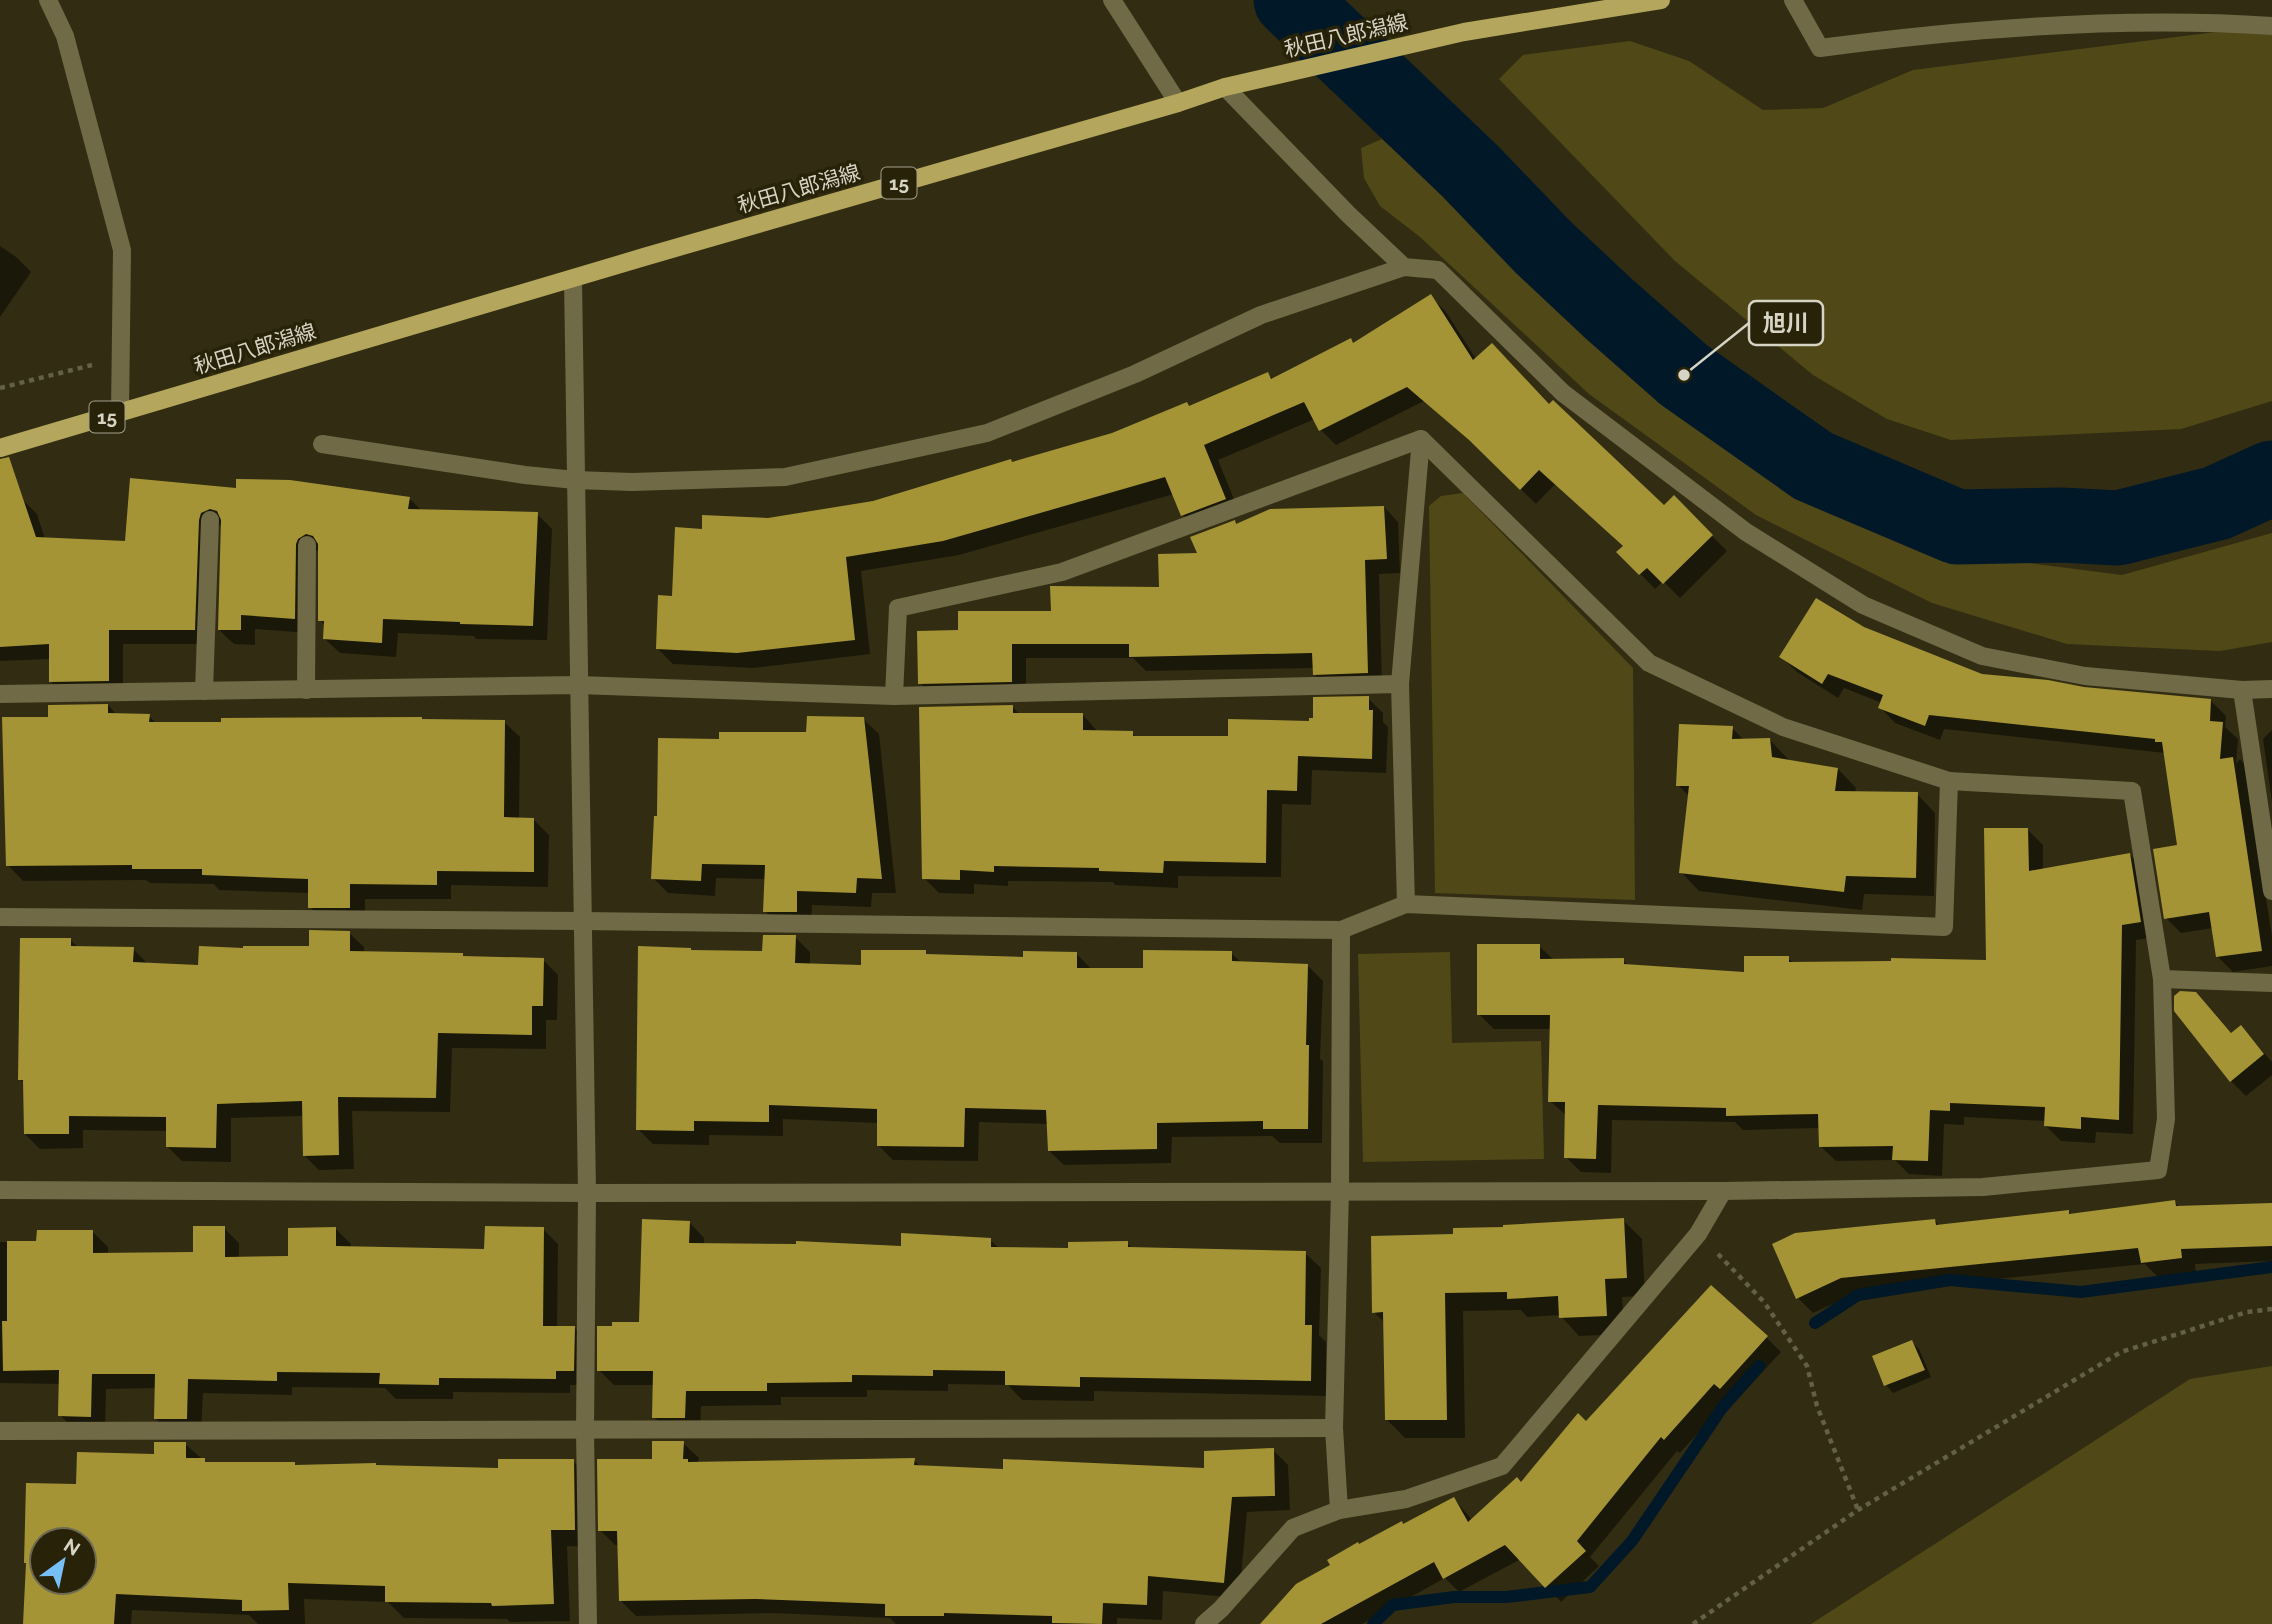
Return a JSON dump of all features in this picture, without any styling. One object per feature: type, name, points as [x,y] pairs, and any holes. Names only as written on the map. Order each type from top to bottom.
[{"type":"main road","name":"秋田八郎潟線","points":[[0,448],[1225,87],[1464,32],[1661,0]]},
{"type":"street","points":[[48,0],[65,36],[121,250],[120,413]]},
{"type":"street","points":[[1112,0],[1178,103]]},
{"type":"street","points":[[1793,0],[1820,48],[2008,29],[2203,21],[2272,26]]},
{"type":"street","points":[[1225,87],[1348,214],[1404,267]]},
{"type":"street","points":[[322,444],[575,480],[785,477],[987,433],[1135,374],[1261,314],[1404,267],[1438,270],[1563,393],[1746,532],[1863,605],[1982,656],[2085,676],[2242,690],[2272,689]]},
{"type":"street","points":[[573,279],[587,1193],[585,1431],[588,1624]]},
{"type":"street","points":[[1406,904],[1401,684],[1421,439]]},
{"type":"street","points":[[894,696],[898,608],[1062,572],[1421,439]]},
{"type":"street","points":[[0,1189],[587,1193],[1723,1191],[1983,1187],[2158,1170],[2166,1119],[2162,979],[2132,791],[1949,781],[1783,727],[1649,663],[1421,439]]},
{"type":"street","points":[[204,691],[210,520]]},
{"type":"street","points":[[306,690],[307,545]]},
{"type":"street","points":[[0,694],[578,685],[894,696],[1401,684]]},
{"type":"street","points":[[2242,690],[2272,891]]},
{"type":"street","points":[[0,917],[1341,930],[1406,904],[1944,927],[1949,781]]},
{"type":"street","points":[[1339,1510],[1334,1428],[1340,1191],[1341,930]]},
{"type":"street","points":[[2162,979],[2272,983]]},
{"type":"street","points":[[1204,1624],[1221,1609],[1293,1528],[1339,1510],[1406,1499],[1502,1466],[1698,1234],[1723,1191]]},
{"type":"street","points":[[0,1431],[1334,1428]]},
{"type":"path","points":[[0,388],[120,358]]},
{"type":"path","points":[[1698,1234],[1765,1302],[1807,1366],[1817,1406],[1858,1510]]},
{"type":"path","points":[[1693,1624],[1858,1510],[2121,1352],[2247,1312],[2272,1309]]},
{"type":"shaded area","points":[[2272,25],[2272,401],[2181,429],[1951,440],[1887,419],[1813,375],[1675,261],[1499,79],[1523,55],[1630,41],[1689,61],[1763,110],[1823,108],[1913,70]]},
{"type":"shaded area","points":[[1382,139],[1639,367],[1810,487],[1951,553],[2122,575],[2272,533],[2272,642],[2220,651],[2067,644],[1932,603],[1756,515],[1589,394],[1420,237],[1380,206],[1364,178],[1361,148]]},
{"type":"shaded area","points":[[1463,493],[1633,668],[1635,900],[1435,893],[1429,506],[1441,496]]},
{"type":"shaded area","points":[[1450,952],[1452,1043],[1541,1041],[1544,1159],[1363,1162],[1358,954]]},
{"type":"shaded area","points":[[2272,1366],[2272,1624],[1811,1624],[2190,1379]]},
{"type":"building","points":[[1431,294],[1473,360],[1492,343],[1549,404],[1553,400],[1664,505],[1674,495],[1713,535],[1663,584],[1647,568],[1639,575],[1616,552],[1623,546],[1539,470],[1520,490],[1469,440],[1407,387],[1319,431],[1304,402],[1204,445],[1226,499],[1181,516],[1165,477],[943,541],[846,557],[855,640],[737,653],[656,649],[658,595],[672,596],[675,527],[702,529],[702,515],[768,518],[873,501],[1011,459],[1012,462],[1112,433],[1187,402],[1189,406],[1268,372],[1271,379],[1351,338],[1353,343]]},
{"type":"building","points":[[9,457],[36,537],[125,541],[130,478],[236,488],[236,479],[290,480],[410,497],[408,509],[538,512],[533,626],[383,619],[382,643],[323,639],[324,621],[318,621],[318,544],[313,536],[306,534],[298,539],[296,544],[295,619],[241,615],[241,630],[218,630],[221,520],[217,511],[210,509],[201,513],[199,520],[195,630],[109,630],[109,681],[49,682],[49,644],[0,647],[0,459]]},
{"type":"building","points":[[1384,506],[1387,559],[1365,560],[1368,673],[1313,675],[1312,653],[1129,657],[1129,644],[1012,644],[1012,682],[918,684],[917,631],[958,630],[958,611],[1051,611],[1050,586],[1159,587],[1158,554],[1197,553],[1190,537],[1235,520],[1236,524],[1270,509]]},
{"type":"building","points":[[1816,598],[1864,627],[1982,674],[2211,699],[2210,721],[2223,722],[2220,759],[2233,757],[2262,951],[2216,957],[2209,912],[2164,919],[2153,849],[2177,845],[2162,742],[2155,742],[2155,739],[1929,715],[1925,726],[1878,708],[1883,695],[1828,674],[1822,684],[1779,657]]},
{"type":"building","points":[[1369,696],[1369,710],[1373,710],[1372,759],[1298,756],[1297,791],[1267,790],[1266,863],[1164,861],[1163,873],[1099,871],[1099,868],[994,866],[994,872],[960,870],[960,880],[922,879],[919,707],[1013,705],[1013,713],[1083,713],[1083,730],[1133,731],[1133,736],[1228,736],[1228,719],[1309,721],[1309,718],[1313,718],[1313,697]]},
{"type":"building","points":[[108,704],[108,713],[150,714],[149,722],[221,722],[221,718],[422,717],[505,720],[504,817],[534,818],[534,872],[437,871],[437,885],[350,884],[350,908],[308,908],[308,879],[202,875],[202,869],[132,869],[132,865],[6,866],[2,717],[48,717],[48,705]]},
{"type":"building","points":[[807,716],[864,717],[882,879],[857,878],[856,893],[797,891],[797,912],[763,912],[765,865],[702,864],[701,881],[651,879],[654,816],[657,816],[658,738],[719,739],[719,732],[806,732]]},
{"type":"building","points":[[1679,724],[1733,726],[1732,739],[1770,738],[1772,757],[1838,768],[1835,791],[1918,792],[1916,878],[1846,876],[1844,892],[1679,873],[1689,786],[1676,786]]},
{"type":"building","points":[[1984,828],[2028,828],[2029,871],[2130,853],[2141,922],[2122,925],[2119,1120],[2081,1117],[2081,1129],[2044,1126],[2045,1107],[1950,1103],[1950,1111],[1930,1110],[1928,1161],[1892,1160],[1893,1146],[1819,1147],[1818,1114],[1726,1116],[1726,1108],[1598,1105],[1596,1159],[1564,1158],[1565,1102],[1548,1102],[1550,1015],[1477,1015],[1477,944],[1540,944],[1540,959],[1624,958],[1624,964],[1744,972],[1744,956],[1789,956],[1789,962],[1891,961],[1891,958],[1986,960]]},
{"type":"building","points":[[309,930],[350,931],[350,951],[544,958],[543,1006],[532,1006],[532,1035],[438,1033],[436,1098],[338,1097],[339,1155],[303,1156],[302,1101],[217,1104],[216,1148],[166,1147],[166,1117],[69,1116],[69,1134],[24,1134],[23,1080],[18,1080],[20,938],[71,938],[71,946],[134,947],[133,962],[198,965],[199,946],[309,946]]},
{"type":"building","points":[[763,935],[796,935],[795,963],[861,965],[861,950],[926,950],[926,954],[1023,957],[1023,951],[1077,952],[1077,968],[1143,968],[1143,950],[1232,951],[1232,961],[1308,964],[1308,1129],[1263,1129],[1263,1121],[1157,1123],[1157,1149],[1048,1151],[1046,1110],[965,1108],[964,1147],[877,1146],[877,1109],[769,1105],[769,1122],[694,1121],[694,1131],[636,1130],[638,946],[762,951]]},
{"type":"building","points":[[2180,991],[2196,992],[2231,1033],[2241,1025],[2264,1054],[2230,1082],[2174,1011],[2174,996]]},
{"type":"building","points":[[2175,1200],[2176,1206],[2272,1203],[2272,1246],[2181,1249],[2182,1258],[2141,1263],[2138,1248],[1841,1278],[1796,1299],[1772,1244],[1795,1233],[1935,1219],[1936,1225],[2069,1210],[2069,1214]]},
{"type":"building","points":[[1624,1218],[1627,1278],[1605,1279],[1607,1316],[1559,1318],[1558,1296],[1507,1299],[1507,1292],[1445,1293],[1447,1420],[1385,1420],[1383,1312],[1372,1313],[1371,1236],[1453,1234],[1453,1228]]},
{"type":"building","points":[[642,1219],[690,1221],[689,1243],[796,1244],[796,1241],[901,1246],[901,1233],[991,1238],[991,1247],[1068,1248],[1068,1242],[1128,1241],[1128,1247],[1306,1251],[1305,1325],[1312,1325],[1311,1381],[1080,1377],[1080,1387],[1005,1385],[1005,1371],[933,1370],[933,1376],[852,1375],[852,1382],[767,1383],[767,1391],[686,1391],[685,1418],[652,1418],[653,1371],[597,1371],[597,1326],[612,1326],[612,1322],[639,1322]]},
{"type":"building","points":[[193,1226],[225,1226],[225,1257],[288,1256],[288,1228],[336,1227],[336,1246],[484,1249],[485,1226],[544,1227],[543,1326],[575,1326],[574,1371],[556,1371],[556,1379],[439,1378],[439,1385],[379,1384],[380,1373],[277,1372],[277,1381],[188,1379],[187,1419],[154,1419],[155,1374],[92,1374],[91,1417],[58,1416],[59,1370],[3,1371],[2,1321],[7,1321],[7,1241],[36,1241],[37,1230],[93,1230],[93,1253],[193,1252]]},
{"type":"building","points":[[1711,1285],[1768,1336],[1720,1389],[1714,1384],[1664,1440],[1661,1437],[1577,1541],[1586,1551],[1545,1588],[1505,1545],[1443,1579],[1434,1562],[1321,1624],[1260,1624],[1296,1584],[1330,1565],[1327,1560],[1358,1542],[1359,1544],[1402,1521],[1403,1524],[1454,1497],[1468,1522],[1517,1477],[1521,1482],[1578,1413],[1586,1421]]},
{"type":"building","points":[[1912,1340],[1925,1370],[1884,1386],[1872,1356]]},
{"type":"building","points":[[652,1441],[684,1441],[683,1459],[688,1459],[688,1462],[915,1458],[914,1465],[1003,1469],[1003,1459],[1204,1468],[1204,1451],[1274,1448],[1275,1496],[1232,1497],[1224,1583],[1148,1576],[1147,1605],[1103,1603],[1102,1624],[1052,1623],[1052,1616],[944,1613],[944,1616],[885,1616],[885,1604],[755,1599],[619,1601],[617,1531],[598,1531],[597,1459],[652,1459]]},
{"type":"building","points":[[154,1442],[186,1442],[186,1458],[205,1458],[205,1462],[295,1462],[295,1465],[376,1463],[498,1468],[498,1459],[574,1459],[575,1530],[551,1530],[554,1604],[492,1606],[491,1603],[385,1602],[385,1586],[288,1583],[289,1610],[242,1611],[242,1600],[116,1594],[114,1624],[23,1624],[26,1483],[76,1484],[77,1452],[154,1454]]},
{"type":"waterway","points":[[1291,0],[1608,308],[1684,375],[1813,466],[1957,527],[2061,525],[2118,528],[2217,503],[2272,478]]},
{"type":"waterway","points":[[1815,1323],[1858,1295],[1950,1280],[2081,1292],[2272,1267]]},
{"type":"waterway","points":[[1373,1624],[1393,1605],[1454,1597],[1506,1597],[1590,1587],[1632,1541],[1722,1408],[1759,1366]]},
{"type":"place","name":"旭川","points":[[1684,375]]}]
